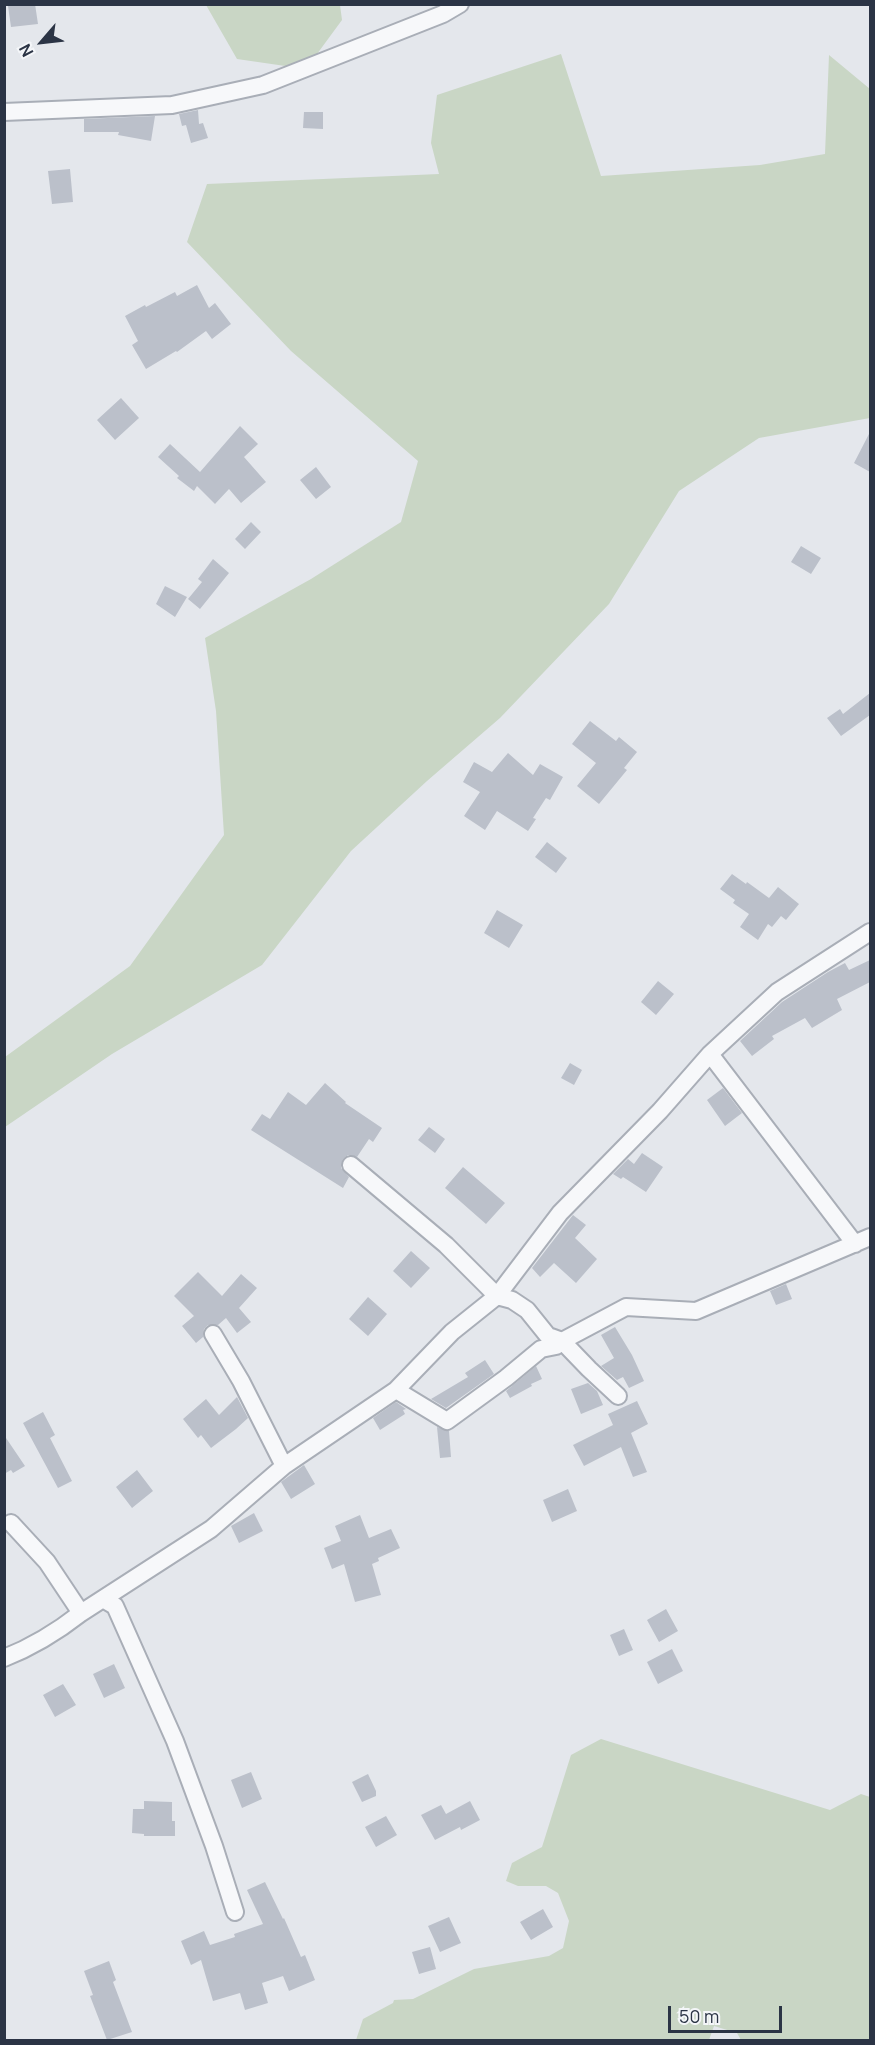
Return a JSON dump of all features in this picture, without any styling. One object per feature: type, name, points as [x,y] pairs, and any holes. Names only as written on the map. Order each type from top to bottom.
[{"type":"street","points":[[4,112],[172,105],[263,85],[443,14],[460,4]]},
{"type":"street","points":[[4,1658],[22,1651],[62,1628],[81,1612],[211,1528],[284,1466],[396,1390],[452,1332],[497,1296],[560,1213],[660,1111],[710,1054],[777,992],[870,932]]},
{"type":"street","points":[[710,1054],[855,1244]]},
{"type":"street","points":[[351,1166],[446,1245],[497,1296],[512,1300],[528,1310],[559,1343],[618,1396]]},
{"type":"street","points":[[396,1390],[447,1421],[541,1349],[559,1343],[627,1307],[696,1311],[870,1237]]},
{"type":"street","points":[[213,1334],[241,1381],[284,1466]]},
{"type":"street","points":[[11,1523],[48,1562],[81,1612]]},
{"type":"street","points":[[103,1599],[115,1606],[175,1741],[214,1846],[235,1912]]},
{"type":"green space","points":[[206,5],[340,5],[342,20],[306,69],[237,59]]},
{"type":"green space","points":[[561,54],[601,176],[760,165],[825,154],[829,55],[870,89],[870,418],[759,438],[679,491],[609,604],[500,718],[351,851],[262,965],[112,1054],[5,1127],[5,1057],[130,966],[224,835],[216,711],[205,638],[311,579],[401,522],[418,461],[291,351],[187,242],[207,184],[439,174],[431,143],[437,95]]},
{"type":"green space","points":[[601,1739],[830,1810],[861,1794],[870,1797],[870,2040],[741,2040],[737,2033],[714,2026],[709,2040],[356,2040],[363,2019],[393,2003],[394,2000],[413,1999],[474,1969],[549,1956],[563,1948],[569,1921],[558,1893],[546,1886],[518,1886],[506,1881],[512,1863],[542,1847],[571,1755]]},
{"type":"building","points":[[35,4],[38,24],[11,27],[8,6]]},
{"type":"building","points":[[198,110],[199,124],[203,123],[208,138],[191,143],[186,125],[182,126],[179,114]]},
{"type":"building","points":[[304,112],[323,112],[323,129],[303,128]]},
{"type":"building","points":[[155,116],[151,141],[118,135],[119,132],[84,132],[84,119]]},
{"type":"building","points":[[70,169],[73,202],[52,204],[48,171]]},
{"type":"building","points":[[197,285],[209,308],[215,303],[231,324],[212,339],[206,331],[177,352],[146,369],[132,345],[138,341],[125,316],[175,292],[177,296]]},
{"type":"building","points":[[121,398],[139,418],[115,440],[97,420]]},
{"type":"building","points":[[240,426],[258,444],[244,457],[266,482],[241,503],[229,489],[215,504],[197,486],[194,491],[177,478],[179,476],[158,457],[170,444],[200,472]]},
{"type":"building","points":[[870,432],[870,472],[854,463]]},
{"type":"building","points":[[316,467],[331,487],[316,499],[300,480]]},
{"type":"building","points":[[251,522],[261,532],[245,549],[235,539]]},
{"type":"building","points":[[801,546],[821,558],[811,574],[791,562]]},
{"type":"building","points":[[213,559],[229,573],[200,609],[188,599],[202,582],[198,579]]},
{"type":"building","points":[[165,586],[187,597],[175,617],[156,604]]},
{"type":"building","points":[[870,693],[870,715],[841,736],[827,718],[840,709],[843,714]]},
{"type":"building","points":[[590,721],[616,741],[619,737],[637,752],[624,768],[627,770],[599,804],[577,786],[596,763],[572,744]]},
{"type":"building","points":[[508,753],[533,775],[540,764],[563,777],[550,800],[546,798],[533,818],[536,819],[528,831],[497,811],[485,830],[464,816],[480,792],[463,782],[474,762],[492,772]]},
{"type":"building","points":[[547,842],[567,858],[556,873],[535,857]]},
{"type":"building","points":[[732,874],[769,898],[778,887],[799,904],[786,920],[781,916],[772,927],[768,924],[758,940],[740,927],[749,914],[733,903],[735,900],[720,889]]},
{"type":"building","points":[[497,910],[523,925],[509,948],[484,933]]},
{"type":"building","points":[[870,960],[870,982],[837,999],[842,1010],[812,1028],[805,1018],[772,1036],[774,1039],[752,1056],[740,1041],[782,1002],[828,972],[845,963],[849,970]]},
{"type":"building","points":[[658,981],[674,994],[656,1015],[641,1002]]},
{"type":"building","points":[[570,1063],[582,1070],[574,1085],[561,1078]]},
{"type":"building","points":[[325,1083],[345,1103],[382,1128],[373,1142],[369,1139],[357,1157],[348,1155],[343,1159],[341,1168],[349,1177],[343,1188],[251,1130],[262,1114],[270,1119],[288,1092],[306,1105]]},
{"type":"building","points":[[723,1088],[742,1113],[725,1126],[707,1100]]},
{"type":"building","points":[[429,1127],[445,1139],[435,1153],[418,1140]]},
{"type":"building","points":[[642,1153],[663,1167],[646,1192],[623,1177],[621,1179],[613,1174],[628,1159],[634,1164]]},
{"type":"building","points":[[463,1167],[505,1203],[486,1224],[445,1188]]},
{"type":"building","points":[[573,1215],[586,1225],[575,1238],[597,1259],[576,1283],[554,1263],[540,1277],[532,1268]]},
{"type":"building","points":[[411,1251],[430,1268],[411,1288],[393,1271]]},
{"type":"building","points":[[198,1272],[222,1296],[241,1274],[257,1288],[239,1308],[251,1322],[237,1333],[226,1318],[218,1325],[208,1325],[204,1329],[203,1337],[196,1343],[182,1326],[194,1316],[174,1296]]},
{"type":"building","points":[[786,1284],[792,1299],[776,1305],[770,1291]]},
{"type":"building","points":[[368,1297],[387,1314],[368,1336],[349,1319]]},
{"type":"building","points":[[615,1327],[644,1381],[629,1388],[623,1377],[617,1380],[601,1366],[614,1358],[601,1335]]},
{"type":"building","points":[[485,1360],[494,1374],[446,1408],[431,1399],[468,1377],[465,1373]]},
{"type":"building","points":[[536,1366],[542,1379],[510,1398],[506,1391]]},
{"type":"building","points":[[588,1383],[597,1391],[603,1405],[581,1414],[571,1389]]},
{"type":"building","points":[[237,1397],[248,1418],[211,1448],[201,1435],[198,1438],[183,1419],[206,1399],[219,1415]]},
{"type":"building","points":[[637,1401],[648,1424],[631,1433],[647,1472],[633,1477],[621,1447],[584,1466],[573,1445],[613,1425],[608,1414]]},
{"type":"building","points":[[396,1402],[406,1409],[403,1410],[405,1414],[380,1430],[373,1418]]},
{"type":"building","points":[[43,1412],[55,1435],[50,1438],[72,1481],[58,1488],[23,1423]]},
{"type":"building","points":[[437,1427],[449,1431],[451,1457],[440,1458]]},
{"type":"building","points":[[4,1435],[25,1466],[13,1473],[11,1470],[4,1474]]},
{"type":"building","points":[[304,1465],[315,1484],[291,1499],[281,1482]]},
{"type":"building","points":[[137,1470],[153,1491],[132,1508],[116,1487]]},
{"type":"building","points":[[568,1489],[577,1511],[552,1522],[543,1500]]},
{"type":"building","points":[[254,1513],[263,1531],[239,1543],[231,1526]]},
{"type":"building","points":[[360,1515],[369,1538],[391,1529],[400,1548],[378,1558],[379,1561],[372,1564],[381,1595],[355,1602],[344,1564],[332,1569],[324,1548],[341,1541],[335,1526]]},
{"type":"building","points":[[666,1609],[678,1631],[659,1642],[647,1620]]},
{"type":"building","points":[[624,1629],[633,1650],[619,1656],[610,1635]]},
{"type":"building","points":[[672,1649],[683,1671],[658,1684],[647,1662]]},
{"type":"building","points":[[114,1664],[125,1688],[104,1698],[93,1674]]},
{"type":"building","points":[[63,1684],[76,1705],[55,1717],[43,1695]]},
{"type":"building","points":[[251,1772],[262,1799],[242,1808],[231,1780]]},
{"type":"building","points":[[368,1774],[376,1796],[362,1802],[352,1782]]},
{"type":"building","points":[[144,1801],[172,1802],[175,1836],[144,1836],[144,1834],[132,1833],[133,1809],[144,1809]]},
{"type":"building","points":[[470,1801],[480,1820],[435,1840],[421,1815],[441,1805],[446,1814]]},
{"type":"building","points":[[386,1816],[397,1835],[376,1847],[365,1827]]},
{"type":"building","points":[[265,1882],[301,1957],[305,1955],[315,1980],[289,1991],[283,1976],[262,1983],[268,2003],[245,2010],[240,1993],[213,2001],[201,1960],[191,1965],[181,1941],[204,1931],[210,1945],[263,1924],[247,1890]]},
{"type":"building","points":[[543,1909],[553,1927],[531,1940],[520,1922]]},
{"type":"building","points":[[449,1917],[461,1943],[440,1952],[428,1926]]},
{"type":"building","points":[[430,1947],[436,1969],[419,1974],[412,1952]]},
{"type":"building","points":[[109,1961],[116,1980],[113,1982],[132,2032],[107,2040],[90,1996],[93,1995],[84,1971]]}]
